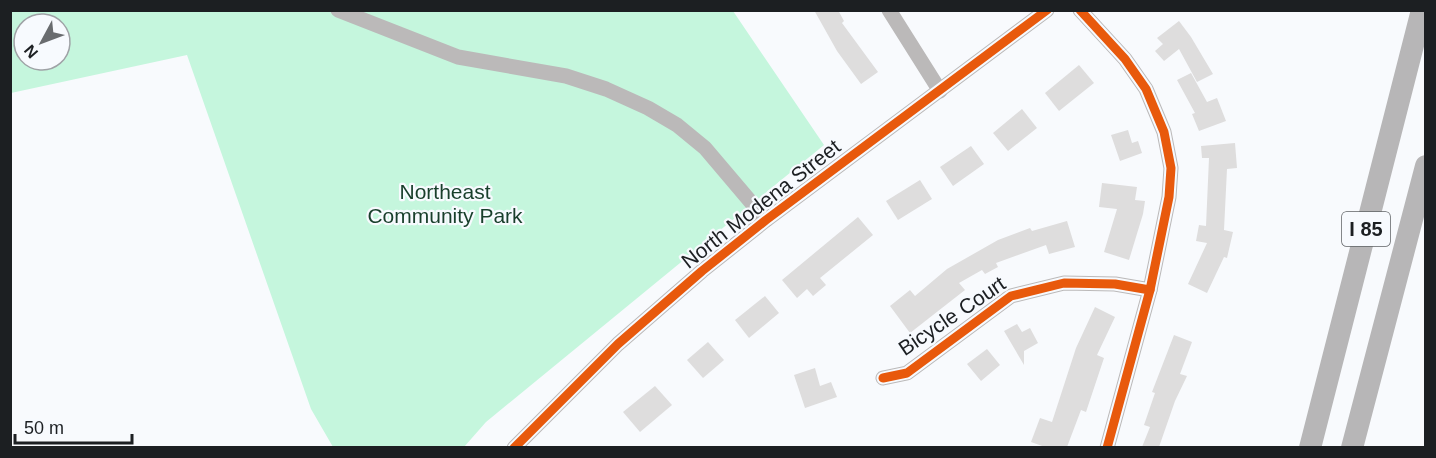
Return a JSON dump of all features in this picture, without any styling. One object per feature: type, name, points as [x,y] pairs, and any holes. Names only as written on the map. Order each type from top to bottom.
[{"type":"highway","name":"I 85","points":[[1310,447],[1422,10]]},
{"type":"highway","name":"I 85","points":[[1352,447],[1425,166]]},
{"type":"street","points":[[338,10],[458,57],[566,76],[606,89],[648,108],[677,125],[705,148],[766,220]]},
{"type":"street","points":[[890,10],[940,91]]},
{"type":"street","name":"North Modena Street","points":[[514,447],[618,344],[702,271],[766,220],[1047,10]]},
{"type":"street","points":[[1080,10],[1125,59],[1146,89],[1164,132],[1170,168],[1169,197],[1150,290],[1107,447]]},
{"type":"street","name":"Bicycle Court","points":[[883,378],[907,373],[1011,296],[1064,283],[1114,284],[1150,290]]},
{"type":"green space","name":"Northeast Community Park","points":[[10,11],[733,11],[824,145],[486,422],[464,447],[333,447],[311,409],[187,55],[11,93]]},
{"type":"building","points":[[814,10],[838,10],[844,21],[842,23],[878,72],[861,84],[837,51]]},
{"type":"building","points":[[1179,21],[1213,74],[1197,82],[1179,49],[1164,61],[1155,51],[1163,44],[1157,38]]},
{"type":"building","points":[[1079,65],[1094,83],[1059,111],[1045,93]]},
{"type":"building","points":[[1191,73],[1207,102],[1217,98],[1226,121],[1199,131],[1192,114],[1195,113],[1177,80]]},
{"type":"building","points":[[1022,109],[1037,128],[1008,151],[993,133]]},
{"type":"building","points":[[1128,130],[1132,143],[1138,141],[1142,153],[1120,161],[1111,135]]},
{"type":"building","points":[[1235,143],[1237,168],[1227,169],[1224,230],[1233,232],[1227,258],[1224,257],[1207,293],[1188,284],[1207,243],[1196,241],[1199,225],[1206,226],[1209,158],[1202,158],[1201,146]]},
{"type":"building","points":[[971,146],[984,164],[953,186],[940,167]]},
{"type":"building","points":[[920,180],[932,199],[898,220],[886,201]]},
{"type":"building","points":[[1102,183],[1137,187],[1135,200],[1145,201],[1129,260],[1104,252],[1117,209],[1099,207]]},
{"type":"building","points":[[858,217],[873,235],[820,278],[826,285],[813,296],[807,289],[797,298],[782,280]]},
{"type":"building","points":[[1067,221],[1075,247],[1049,254],[1046,245],[996,263],[998,267],[985,274],[982,270],[959,283],[965,290],[910,333],[890,306],[910,290],[915,296],[947,269],[998,240],[1030,228],[1032,231]]},
{"type":"building","points":[[765,296],[779,313],[749,338],[735,320]]},
{"type":"building","points":[[1095,307],[1115,317],[1097,355],[1104,358],[1086,412],[1081,410],[1067,447],[1045,447],[1031,442],[1040,418],[1052,422],[1076,348]]},
{"type":"building","points":[[1017,324],[1022,332],[1030,328],[1038,343],[1024,351],[1024,365],[1004,331]]},
{"type":"building","points":[[1174,335],[1192,342],[1180,374],[1187,376],[1175,401],[1159,447],[1142,447],[1150,427],[1144,425],[1155,393],[1152,392]]},
{"type":"building","points":[[708,342],[724,360],[703,378],[687,360]]},
{"type":"building","points":[[987,349],[1000,365],[981,381],[967,364]]},
{"type":"building","points":[[815,368],[820,386],[831,382],[837,397],[805,408],[794,375]]},
{"type":"building","points":[[655,386],[672,405],[640,432],[623,412]]},
{"type":"cycle path","points":[[514,448],[618,344],[702,271],[766,220],[1047,10]]},
{"type":"cycle path","points":[[1080,10],[1125,59],[1146,89],[1164,132],[1171,168],[1169,197],[1150,290],[1107,448]]},
{"type":"cycle path","points":[[883,378],[907,373],[1011,296],[1064,283],[1115,284],[1150,290]]}]
